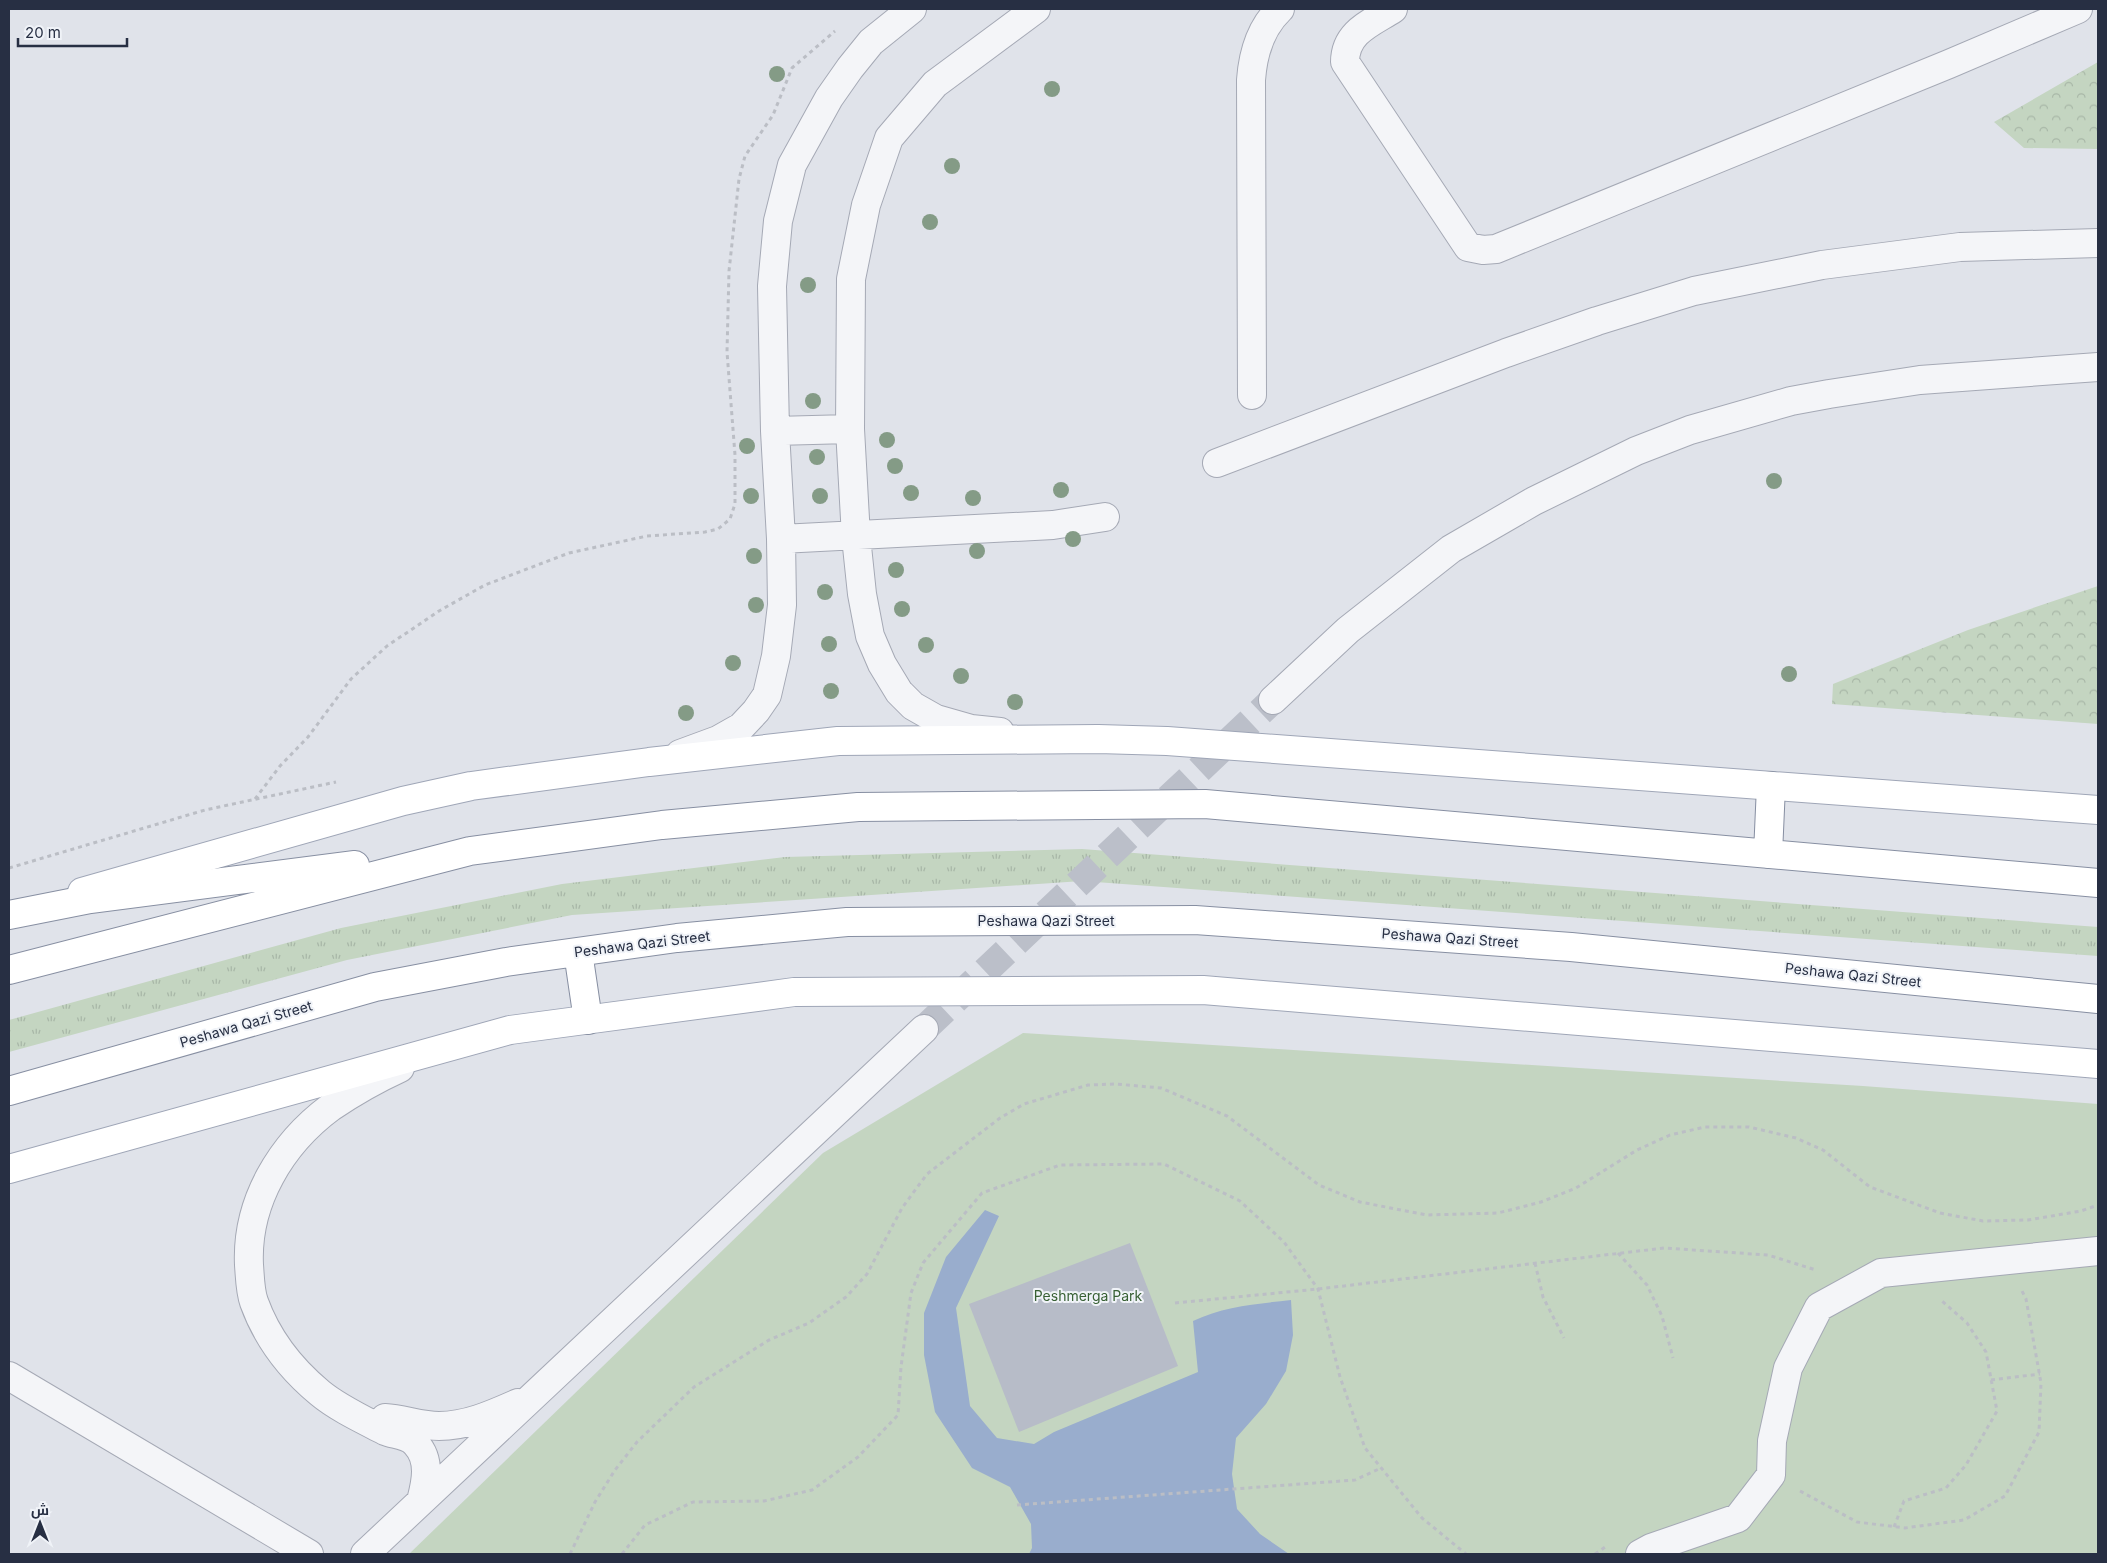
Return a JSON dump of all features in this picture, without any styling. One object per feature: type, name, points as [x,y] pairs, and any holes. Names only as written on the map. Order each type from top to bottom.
[{"type":"main road","points":[[9,914],[403,801],[471,786],[649,762],[838,741],[1167,740],[2098,810]]},
{"type":"main road","points":[[1768,854],[1770,786]]},
{"type":"main road","points":[[9,914],[90,899],[662,825],[858,807],[1205,804],[2098,883]]},
{"type":"main road","points":[[9,970],[470,851]]},
{"type":"main road","name":"Peshawa Qazi Street","points":[[9,1091],[375,987],[506,962],[676,938],[847,922],[1194,920],[1571,947],[2094,1001]]},
{"type":"main road","points":[[578,952],[588,1020]]},
{"type":"main road","points":[[9,1169],[510,1030],[794,992],[1203,990],[2098,1064]]},
{"type":"street","points":[[649,762],[690,751],[718,740],[741,727],[756,711],[767,695],[776,656],[782,605],[781,539],[775,431],[772,286],[778,222],[792,165],[829,98],[850,68],[872,42],[912,9]]},
{"type":"street","points":[[1036,9],[935,84],[890,138],[866,205],[851,279],[850,429],[856,537],[862,594],[870,636],[882,664],[899,692],[913,706],[936,719],[971,728],[1098,739]]},
{"type":"street","points":[[1252,395],[1252,71],[1259,40],[1269,19],[1280,9]]},
{"type":"street","points":[[1393,9],[1351,36],[1345,50],[1345,62],[1468,247],[1483,250],[1496,248],[1552,226],[1949,64],[2078,9]]},
{"type":"street","points":[[1218,463],[1506,353],[1597,321],[1694,291],[1822,265],[1960,247],[2098,243]]},
{"type":"street","points":[[1273,700],[1348,630],[1451,549],[1534,501],[1636,451],[1725,419],[1828,394],[1920,380],[2098,367]]},
{"type":"street","points":[[775,431],[850,429]]},
{"type":"street","points":[[781,539],[856,537],[1053,525],[1105,517]]},
{"type":"street","points":[[365,1554],[924,1029]]},
{"type":"street","points":[[421,1501],[426,1474],[422,1451],[415,1442],[387,1432],[320,1394],[277,1349],[253,1300],[249,1252],[253,1218],[266,1182],[280,1159],[300,1136],[330,1108],[371,1082],[452,1047]]},
{"type":"street","points":[[1640,1554],[1651,1548],[1738,1518],[1770,1475],[1772,1441],[1788,1368],[1819,1307],[1881,1274],[2098,1251]]},
{"type":"street","points":[[9,1376],[309,1554]]},
{"type":"street","points":[[361,1417],[394,1418],[440,1426],[488,1416],[534,1396]]},
{"type":"path","points":[[255,800],[280,766],[308,737],[352,679],[387,646],[439,611],[485,585],[569,553],[647,536],[718,530],[730,519],[735,504],[736,456],[727,352],[729,271],[739,179],[745,156],[774,115],[792,68],[838,28]]},
{"type":"path","points":[[9,868],[205,810],[336,782]]},
{"type":"path","points":[[570,1554],[595,1502],[615,1470],[636,1442],[694,1387],[769,1340],[809,1323],[846,1298],[867,1274],[902,1208],[926,1174],[964,1144],[1016,1109],[1059,1092],[1088,1085],[1116,1084],[1161,1088],[1227,1116],[1319,1185],[1360,1202],[1427,1215],[1498,1213],[1540,1202],[1576,1188],[1636,1150],[1670,1135],[1705,1127],[1749,1127],[1796,1138],[1823,1150],[1870,1187],[1940,1213],[1984,1221],[2028,1220],[2082,1212],[2098,1205]]},
{"type":"path","points":[[622,1554],[645,1526],[693,1502],[764,1501],[812,1490],[858,1457],[898,1415],[901,1367],[911,1293],[923,1263],[982,1193],[1060,1165],[1164,1164],[1240,1201],[1284,1242],[1318,1289],[1340,1378],[1365,1448],[1422,1518],[1466,1554]]},
{"type":"path","points":[[1175,1303],[1318,1289],[1664,1248],[1768,1255],[1810,1267],[1848,1291]]},
{"type":"path","points":[[1618,1253],[1647,1286],[1662,1316],[1673,1358]]},
{"type":"path","points":[[1770,1475],[1857,1522],[1904,1528],[1964,1520],[2005,1496],[2039,1432],[2042,1383],[2026,1299],[2005,1260]]},
{"type":"path","points":[[1535,1263],[1543,1298],[1564,1338]]},
{"type":"path","points":[[1894,1527],[1904,1501],[1946,1488],[1966,1465],[1997,1411],[1986,1352],[1967,1323],[1931,1292],[1928,1268]]},
{"type":"path","points":[[1991,1380],[2040,1374]]},
{"type":"path","points":[[1017,1505],[1355,1480],[1381,1468]]},
{"type":"green space","points":[[2098,62],[2098,149],[2024,148],[1994,122]]},
{"type":"green space","points":[[2098,586],[2098,724],[1832,704],[1833,684],[1968,630]]},
{"type":"green space","points":[[1082,849],[2098,927],[2098,956],[1082,881],[572,915],[347,960],[9,1052],[9,1020],[341,928],[562,884],[785,857]]},
{"type":"green space","name":"Peshmerga Park","points":[[1023,1033],[1863,1086],[2098,1104],[2098,1554],[409,1554],[823,1153]]},
{"type":"water","points":[[985,1210],[999,1216],[956,1308],[970,1406],[997,1438],[1034,1444],[1054,1432],[1198,1372],[1193,1321],[1229,1309],[1253,1304],[1291,1300],[1293,1335],[1286,1371],[1266,1404],[1236,1438],[1232,1474],[1237,1509],[1260,1534],[1289,1554],[1029,1554],[1032,1548],[1031,1524],[1010,1487],[972,1468],[935,1412],[924,1355],[924,1313],[946,1257]]},
{"type":"building","points":[[1130,1243],[1178,1366],[1019,1432],[969,1304]]},
{"type":"tunnel","points":[[924,1029],[1273,700]]}]
